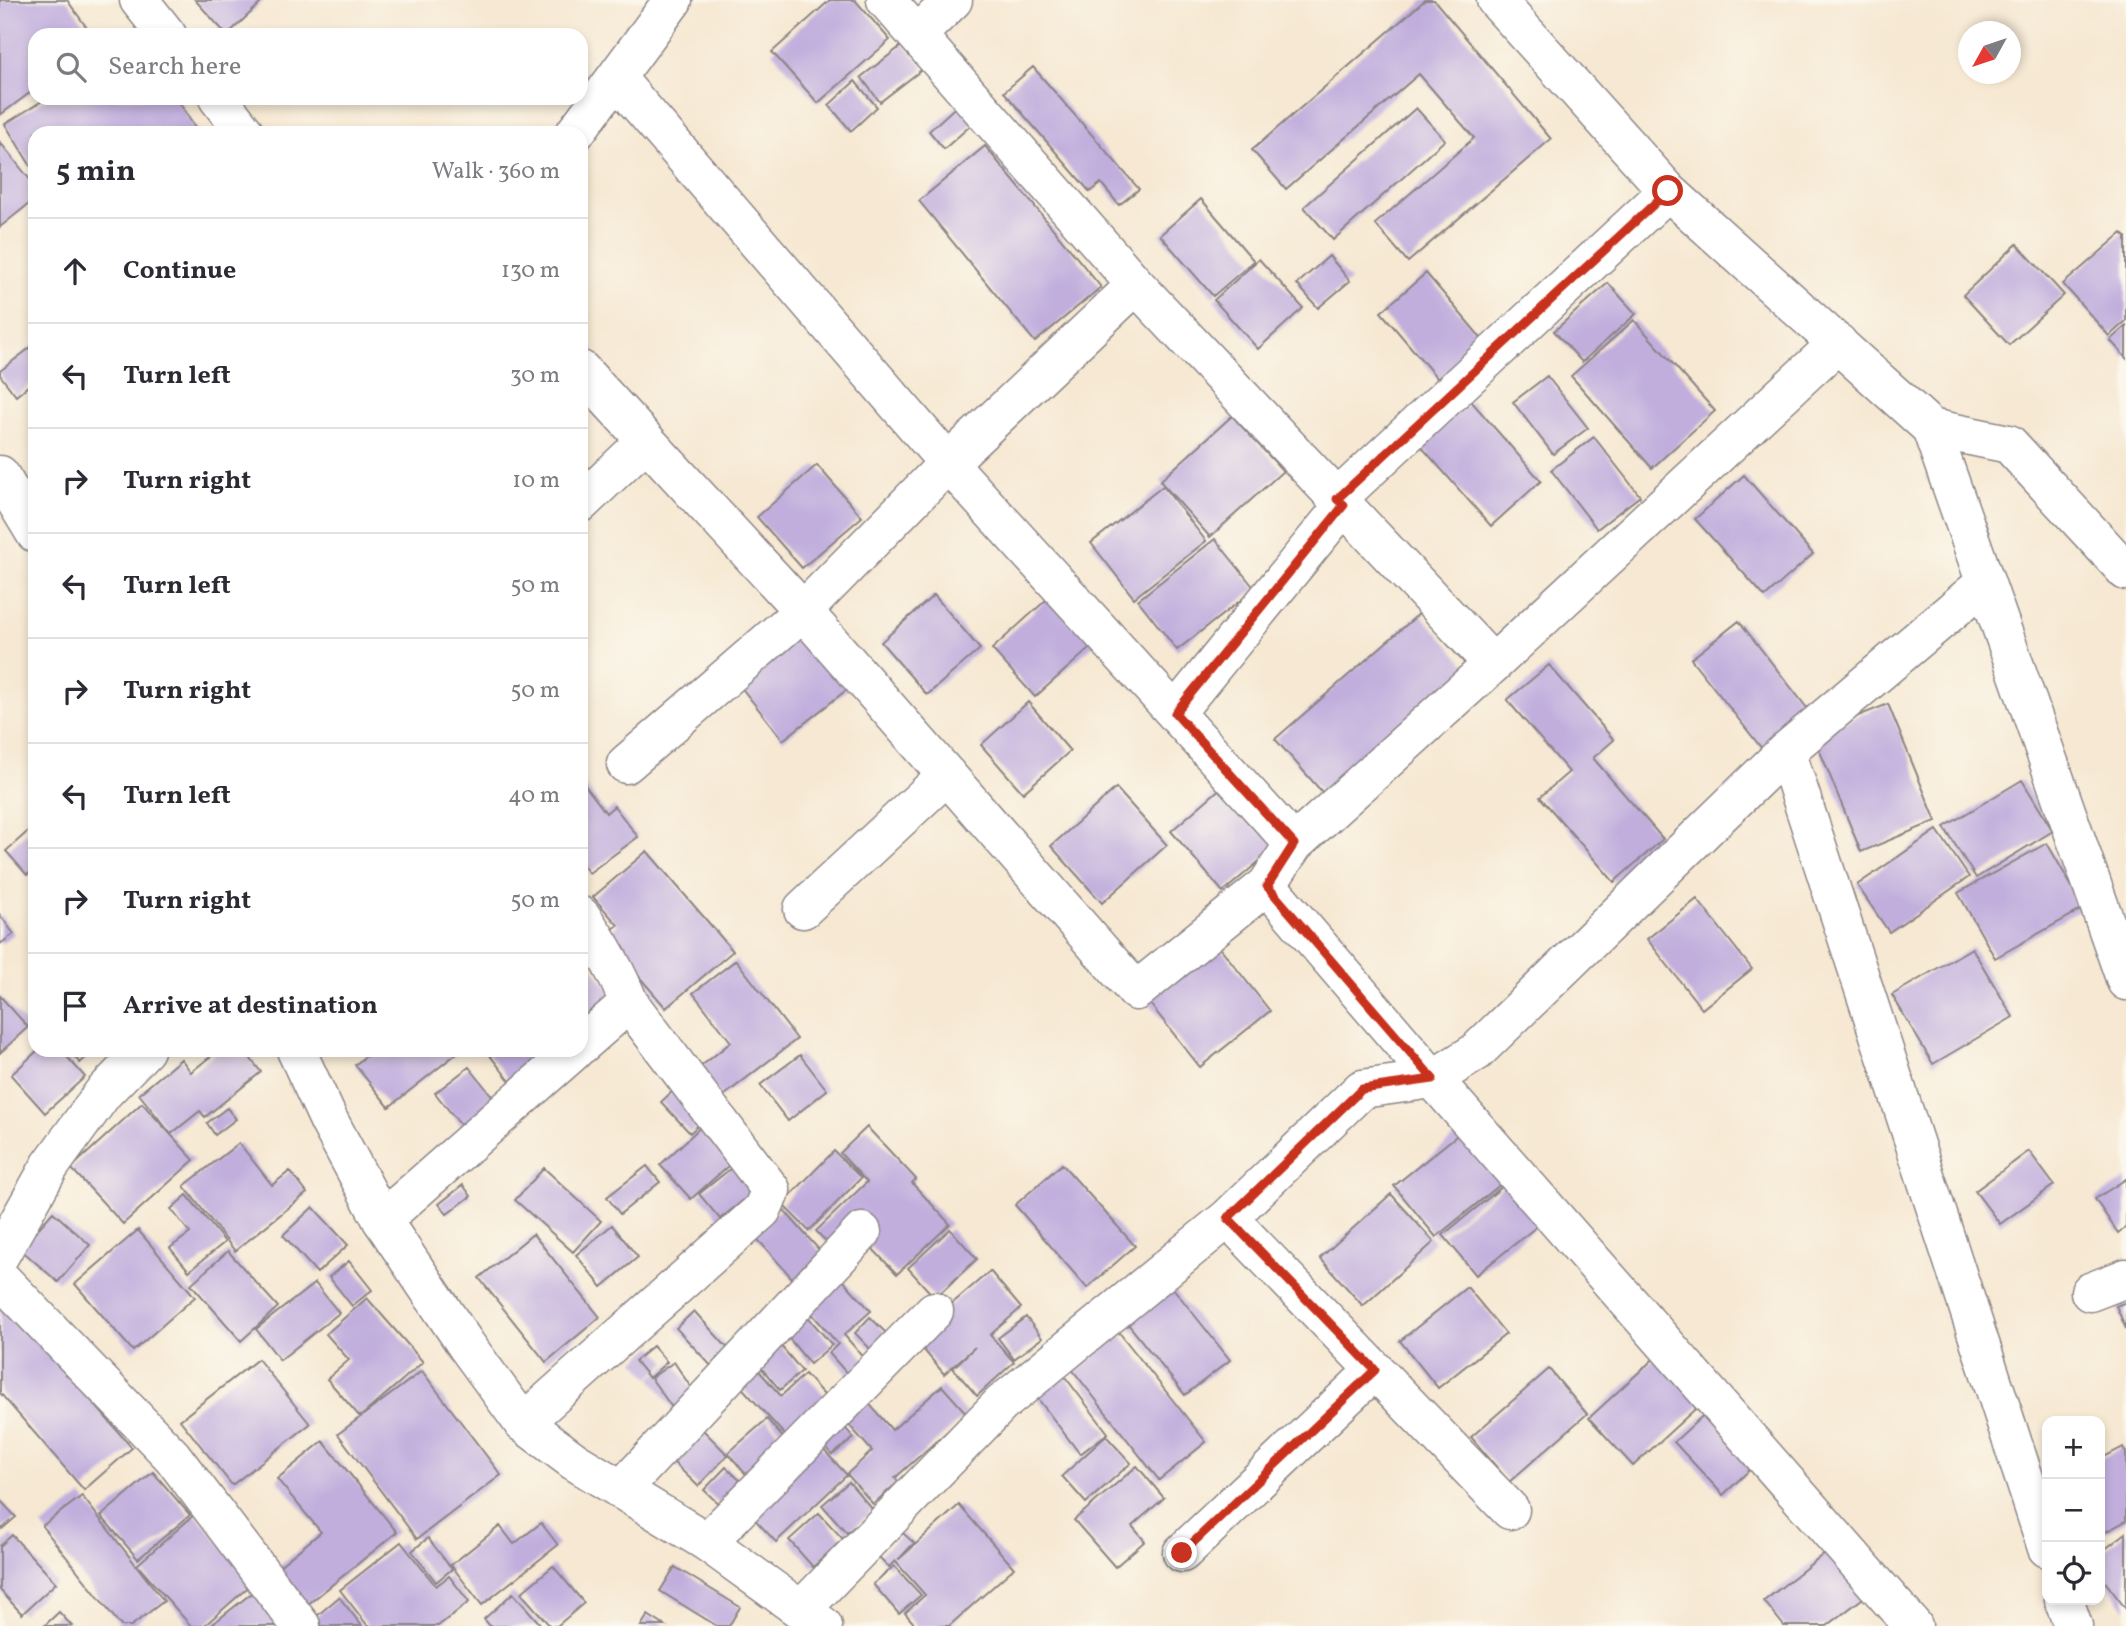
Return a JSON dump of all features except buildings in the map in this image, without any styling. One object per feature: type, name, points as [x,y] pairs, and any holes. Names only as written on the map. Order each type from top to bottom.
[{"type":"street","points":[[139,0],[161,28]]},
{"type":"street","points":[[580,126],[673,0]]},
{"type":"street","points":[[886,0],[1136,285],[1493,664]]},
{"type":"street","points":[[917,35],[953,0]]},
{"type":"street","points":[[1496,0],[1668,191],[1931,428],[2126,981]]},
{"type":"street","points":[[617,79],[948,463],[1294,844]]},
{"type":"street","points":[[223,105],[240,126]]},
{"type":"street","points":[[1175,713],[1341,502],[1668,191]]},
{"type":"street","points":[[626,764],[803,611],[948,463],[1136,285]]},
{"type":"street","points":[[588,378],[803,611],[1136,991],[1267,886],[1294,844],[1493,664],[1838,343]]},
{"type":"street","points":[[1931,428],[2009,444],[2126,571]]},
{"type":"street","points":[[588,496],[646,441]]},
{"type":"street","points":[[4,490],[28,523]]},
{"type":"street","points":[[299,1057],[329,1121],[383,1220],[466,1345],[523,1423],[574,1461],[707,1542],[812,1618],[1001,1404],[1228,1218],[1362,1089],[1433,1079],[1476,1052],[1786,751],[1985,583]]},
{"type":"street","points":[[1786,751],[2045,1542]]},
{"type":"street","points":[[803,909],[947,775]]},
{"type":"street","points":[[1267,886],[1913,1626]]},
{"type":"street","points":[[523,1423],[762,1210],[771,1190],[629,1003],[622,984],[588,926]]},
{"type":"street","points":[[588,1039],[629,1003]]},
{"type":"street","points":[[0,1255],[50,1166],[103,1093],[138,1057]]},
{"type":"street","points":[[383,1220],[567,1057]]},
{"type":"street","points":[[1228,1218],[1510,1510]]},
{"type":"street","points":[[621,1490],[862,1232]]},
{"type":"street","points":[[0,1278],[172,1456],[301,1626]]},
{"type":"street","points":[[2090,1292],[2126,1278]]},
{"type":"street","points":[[707,1542],[934,1311]]},
{"type":"street","points":[[1182,1553],[1375,1370]]},
{"type":"street","points":[[2066,1605],[2073,1626]]},
{"type":"route","points":[[1182,1553],[1375,1370],[1228,1218],[1362,1089],[1433,1079],[1267,886],[1294,844],[1175,713],[1344,505],[1337,499],[1668,191]]}]
